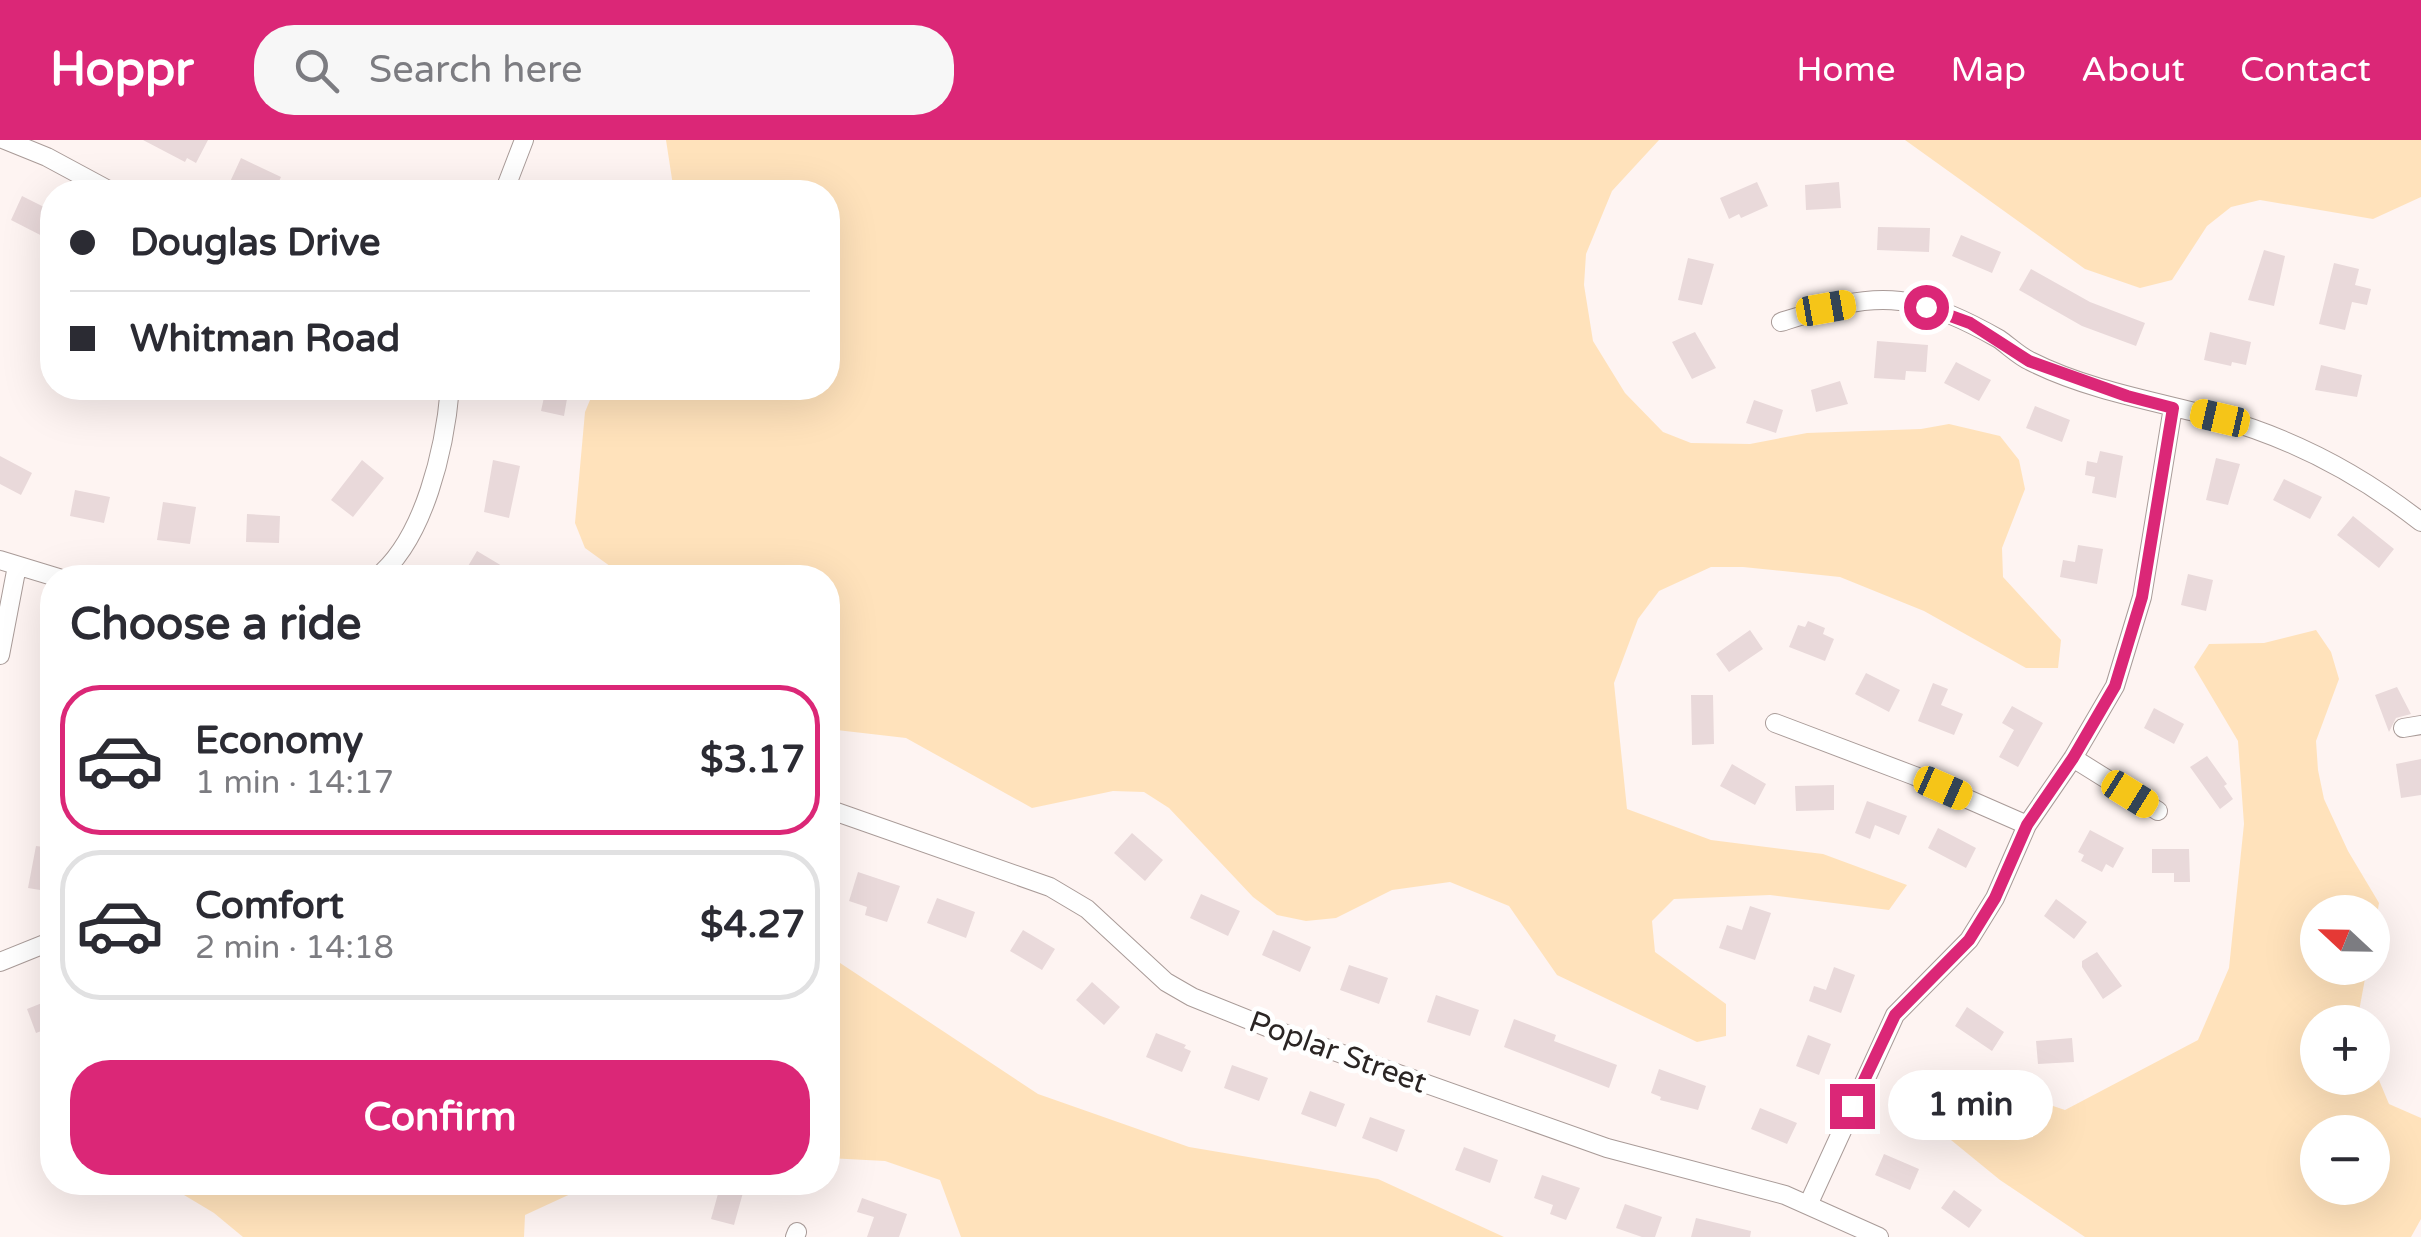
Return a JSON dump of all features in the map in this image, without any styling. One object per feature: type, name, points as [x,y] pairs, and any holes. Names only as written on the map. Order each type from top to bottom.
[{"type":"street","points":[[4,140],[89,180]]},
{"type":"street","points":[[509,180],[524,140]]},
{"type":"street","points":[[1781,322],[1826,308],[1872,300],[1914,304],[1970,323],[2029,361],[2127,396],[2279,437],[2388,495],[2421,522]]},
{"type":"street","points":[[393,565],[428,500],[448,400]]},
{"type":"street","points":[[1808,1205],[1895,1015],[1969,940],[1995,898],[2027,825],[2073,758],[2115,686],[2142,597],[2173,408]]},
{"type":"street","points":[[0,655],[9,563],[40,572]]},
{"type":"street","points":[[1775,723],[1915,776],[2027,825]]},
{"type":"street","points":[[2073,758],[2158,811]]},
{"type":"street","name":"Poplar Street","points":[[840,812],[1050,887],[1087,910],[1166,982],[1192,997],[1608,1148],[1784,1195],[1879,1237]]},
{"type":"street","points":[[0,962],[40,947]]},
{"type":"shaded area","points":[[666,140],[1659,140],[1612,191],[1586,254],[1584,285],[1593,341],[1625,393],[1663,432],[1691,443],[1750,444],[1807,433],[1921,429],[1949,424],[2000,436],[2019,460],[2025,489],[2002,548],[2003,577],[2061,640],[2058,668],[2026,668],[1924,611],[1840,577],[1711,567],[1659,591],[1638,619],[1614,683],[1627,809],[1711,840],[1823,854],[1907,885],[1889,910],[1770,895],[1674,899],[1652,921],[1655,952],[1726,1004],[1726,1036],[1697,1042],[1557,975],[1509,906],[1450,882],[1392,890],[1336,918],[1306,921],[1277,915],[1253,897],[1169,808],[1144,792],[1113,791],[1032,808],[906,738],[840,730],[840,565],[608,565],[585,548],[575,523],[585,412],[590,400],[840,400],[840,180],[672,180]]},
{"type":"shaded area","points":[[1905,140],[2421,140],[2421,197],[2373,219],[2260,200],[2231,207],[2207,226],[2172,280],[2140,288],[2085,269]]},
{"type":"shaded area","points":[[2316,630],[2331,652],[2339,679],[2316,741],[2318,770],[2324,799],[2374,895],[2300,895],[2300,985],[2364,985],[2360,1005],[2300,1005],[2300,1095],[2385,1095],[2389,1104],[2421,1118],[2421,1219],[2411,1237],[2085,1237],[2000,1180],[1951,1140],[1934,1117],[1932,1090],[1957,1074],[2065,1110],[2198,1040],[2229,968],[2244,824],[2238,741],[2194,667],[2209,644],[2264,643]]},
{"type":"shaded area","points":[[840,963],[1038,1094],[1189,1147],[1378,1179],[1504,1237],[961,1237],[940,1180],[885,1161],[840,1159]]},
{"type":"shaded area","points":[[184,1195],[568,1195],[525,1215],[524,1237],[243,1237]]},
{"type":"building","points":[[143,140],[208,140],[196,163],[187,158],[185,162]]},
{"type":"building","points":[[241,158],[281,177],[280,180],[231,180]]},
{"type":"building","points":[[1757,182],[1768,206],[1729,219],[1720,198]]},
{"type":"building","points":[[1839,182],[1841,208],[1806,210],[1805,185]]},
{"type":"building","points":[[22,196],[40,205],[40,235],[11,220]]},
{"type":"building","points":[[1878,227],[1930,228],[1929,252],[1877,250]]},
{"type":"building","points":[[1961,235],[2001,252],[1992,273],[1952,256]]},
{"type":"building","points":[[2264,250],[2285,256],[2274,306],[2248,300]]},
{"type":"building","points":[[1688,258],[1714,264],[1702,305],[1678,300]]},
{"type":"building","points":[[2334,263],[2359,269],[2355,285],[2371,289],[2367,305],[2352,302],[2345,330],[2319,324]]},
{"type":"building","points":[[2031,269],[2090,302],[2145,323],[2136,346],[2082,326],[2019,290]]},
{"type":"building","points":[[1695,332],[1716,368],[1692,379],[1672,342]]},
{"type":"building","points":[[2210,332],[2251,342],[2246,365],[2204,360]]},
{"type":"building","points":[[1877,341],[1928,345],[1926,372],[1906,371],[1905,380],[1874,378]]},
{"type":"building","points":[[1956,362],[1991,380],[1979,401],[1944,383]]},
{"type":"building","points":[[2321,365],[2362,375],[2357,397],[2315,390]]},
{"type":"building","points":[[1840,381],[1848,404],[1816,412],[1811,390]]},
{"type":"building","points":[[543,400],[567,400],[564,416],[541,411]]},
{"type":"building","points":[[1754,400],[1783,410],[1776,433],[1746,423]]},
{"type":"building","points":[[2035,406],[2070,420],[2062,442],[2026,428]]},
{"type":"building","points":[[2100,451],[2123,456],[2116,498],[2092,493],[2095,477],[2085,475],[2087,461],[2097,463]]},
{"type":"building","points":[[0,456],[32,473],[21,495],[0,484]]},
{"type":"building","points":[[2216,458],[2240,464],[2228,505],[2206,500]]},
{"type":"building","points":[[362,460],[384,478],[353,517],[331,500]]},
{"type":"building","points":[[493,460],[520,466],[509,518],[484,512]]},
{"type":"building","points":[[2284,479],[2322,497],[2310,519],[2273,500]]},
{"type":"building","points":[[75,490],[110,497],[104,523],[70,516]]},
{"type":"building","points":[[163,502],[196,507],[190,544],[157,540]]},
{"type":"building","points":[[247,514],[280,516],[279,543],[246,542]]},
{"type":"building","points":[[2353,516],[2394,549],[2379,568],[2337,535]]},
{"type":"building","points":[[2078,545],[2103,549],[2097,584],[2060,577],[2063,560],[2075,562]]},
{"type":"building","points":[[477,551],[500,565],[469,565]]},
{"type":"building","points":[[2188,574],[2213,580],[2206,611],[2181,605]]},
{"type":"building","points":[[1808,621],[1825,628],[1823,634],[1834,639],[1825,661],[1789,647],[1798,625],[1805,627]]},
{"type":"building","points":[[1750,630],[1763,649],[1729,672],[1716,654]]},
{"type":"building","points":[[1866,673],[1900,690],[1889,712],[1855,694]]},
{"type":"building","points":[[1933,683],[1948,689],[1941,705],[1963,714],[1954,735],[1918,721]]},
{"type":"building","points":[[2397,687],[2411,714],[2396,718],[2389,732],[2375,695]]},
{"type":"building","points":[[1691,695],[1713,695],[1714,744],[1692,745]]},
{"type":"building","points":[[2012,706],[2043,723],[2018,767],[1999,757],[2014,730],[2002,723]]},
{"type":"building","points":[[2154,708],[2184,724],[2174,744],[2144,728]]},
{"type":"building","points":[[2207,756],[2233,799],[2220,809],[2190,767]]},
{"type":"building","points":[[2421,759],[2421,795],[2401,798],[2396,764]]},
{"type":"building","points":[[1732,764],[1766,784],[1755,805],[1720,786]]},
{"type":"building","points":[[1834,785],[1834,810],[1796,811],[1795,786]]},
{"type":"building","points":[[1867,801],[1907,816],[1899,835],[1875,825],[1870,839],[1855,833]]},
{"type":"building","points":[[1938,828],[1976,848],[1966,868],[1928,848]]},
{"type":"building","points":[[2090,830],[2124,848],[2113,868],[2106,864],[2102,872],[2081,861],[2084,855],[2078,852]]},
{"type":"building","points":[[1132,833],[1163,860],[1145,881],[1114,853]]},
{"type":"building","points":[[36,846],[40,846],[40,890],[28,888]]},
{"type":"building","points":[[2152,849],[2189,849],[2190,882],[2174,882],[2174,873],[2152,873]]},
{"type":"building","points":[[858,872],[900,886],[887,922],[865,915],[867,907],[849,901]]},
{"type":"building","points":[[1201,894],[1240,911],[1228,936],[1190,918]]},
{"type":"building","points":[[937,898],[975,912],[966,938],[927,923]]},
{"type":"building","points":[[2056,899],[2087,922],[2074,939],[2044,916]]},
{"type":"building","points":[[1750,906],[1771,913],[1755,960],[1719,948],[1727,925],[1742,930]]},
{"type":"building","points":[[1023,930],[1055,949],[1042,970],[1010,951]]},
{"type":"building","points":[[1273,930],[1311,947],[1300,972],[1262,955]]},
{"type":"building","points":[[2097,952],[2122,986],[2103,999],[2082,967],[2082,961]]},
{"type":"building","points":[[1349,965],[1388,978],[1379,1004],[1340,990]]},
{"type":"building","points":[[1834,967],[1855,975],[1841,1013],[1809,1001],[1814,986],[1826,990]]},
{"type":"building","points":[[1092,982],[1120,1007],[1104,1025],[1076,1000]]},
{"type":"building","points":[[1436,995],[1479,1010],[1470,1036],[1427,1022]]},
{"type":"building","points":[[40,1004],[40,1032],[36,1033],[27,1009]]},
{"type":"building","points":[[1967,1007],[2004,1032],[1992,1051],[1955,1026]]},
{"type":"building","points":[[1514,1019],[1556,1035],[1554,1041],[1617,1065],[1609,1088],[1504,1047]]},
{"type":"building","points":[[1156,1033],[1186,1045],[1184,1048],[1191,1051],[1182,1072],[1146,1057]]},
{"type":"building","points":[[1808,1035],[1831,1044],[1819,1075],[1796,1066]]},
{"type":"building","points":[[2072,1038],[2074,1062],[2038,1064],[2036,1041]]},
{"type":"building","points":[[1232,1065],[1268,1078],[1259,1101],[1224,1088]]},
{"type":"building","points":[[1659,1069],[1706,1086],[1698,1110],[1660,1100],[1651,1093]]},
{"type":"building","points":[[1310,1091],[1345,1104],[1336,1127],[1301,1114]]},
{"type":"building","points":[[1760,1108],[1797,1123],[1787,1144],[1751,1129]]},
{"type":"building","points":[[1370,1117],[1405,1130],[1397,1152],[1362,1138]]},
{"type":"building","points":[[1464,1147],[1498,1160],[1490,1183],[1455,1170]]},
{"type":"building","points":[[1884,1154],[1919,1169],[1910,1190],[1875,1175]]},
{"type":"building","points":[[1542,1175],[1580,1188],[1566,1220],[1550,1214],[1553,1205],[1534,1198]]},
{"type":"building","points":[[1954,1190],[1982,1210],[1969,1228],[1941,1208]]},
{"type":"building","points":[[718,1195],[742,1195],[734,1225],[711,1219]]},
{"type":"building","points":[[862,1198],[907,1214],[899,1237],[867,1237],[874,1217],[857,1212]]},
{"type":"building","points":[[1625,1204],[1662,1217],[1655,1237],[1616,1228]]},
{"type":"building","points":[[1696,1218],[1751,1231],[1750,1237],[1691,1237]]},
{"type":"route","points":[[1852,1106],[1895,1015],[1969,940],[1995,898],[2027,825],[2073,758],[2115,686],[2142,597],[2173,408],[2029,361],[1970,323],[1926,307]]}]
